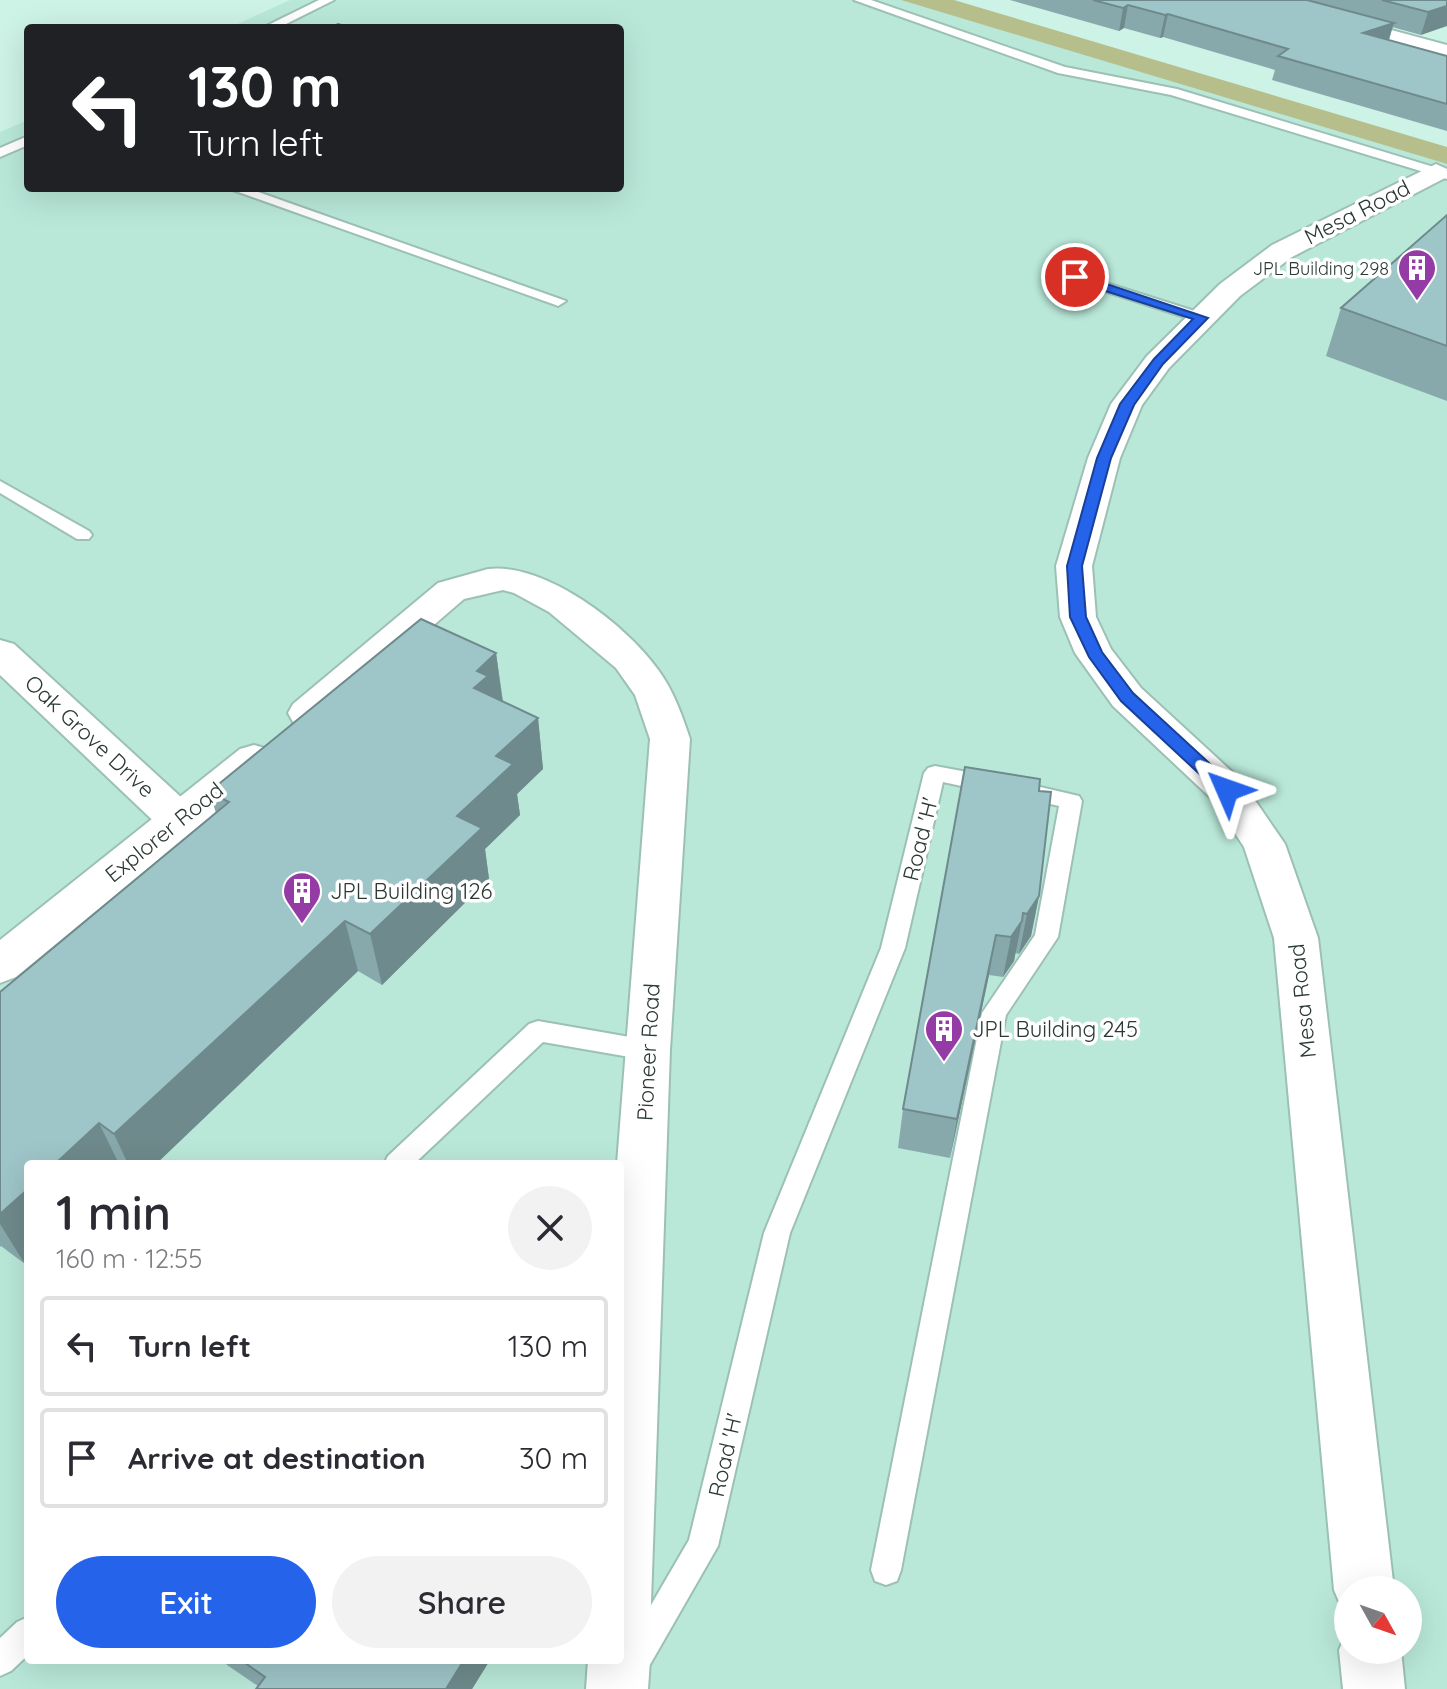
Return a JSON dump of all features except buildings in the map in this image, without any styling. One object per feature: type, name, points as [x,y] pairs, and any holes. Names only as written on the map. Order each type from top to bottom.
[{"type":"street","points":[[1255,0],[1447,52]]},
{"type":"street","name":"Mesa Road","points":[[1363,1576],[1296,938],[1264,844],[1227,790],[1127,697],[1094,653],[1078,617],[1074,566],[1104,458],[1127,404],[1158,362],[1230,290],[1282,251],[1442,173]]},
{"type":"street","name":"Pioneer Road","points":[[479,582],[513,580],[543,592],[603,634],[641,673],[660,707],[670,739],[647,1050],[624,1546]]},
{"type":"street","name":"Explorer Road","points":[[0,965],[179,820],[451,591],[479,582]]},
{"type":"street","name":"Oak Grove Drive","points":[[0,653],[179,820]]},
{"type":"street","points":[[618,1689],[619,1664]]},
{"type":"street","points":[[1371,1664],[1374,1689]]},
{"type":"lane","points":[[277,24],[328,0]]},
{"type":"lane","points":[[860,0],[1062,70],[1173,92],[1442,173]]},
{"type":"lane","points":[[0,153],[24,142]]},
{"type":"lane","points":[[245,192],[558,301]]},
{"type":"lane","points":[[1075,277],[1202,318]]},
{"type":"lane","points":[[0,486],[83,535]]},
{"type":"lane","name":"Road 'H'","points":[[618,1689],[703,1546],[777,1233],[893,948],[935,773],[1071,801],[1046,937],[994,1013],[886,1570]]},
{"type":"lane","points":[[401,1160],[538,1031],[647,1050]]},
{"type":"lane","points":[[0,1660],[24,1637]]},
{"type":"shaded area","points":[[290,0],[904,0],[1447,164],[1447,1689],[0,1689],[0,132],[24,122],[24,192],[624,192],[624,24],[238,24]]},
{"type":"shaded area","points":[[901,0],[954,0],[1447,147],[1447,164]]},
{"type":"place","name":"JPL Building 298","points":[[1417,302]]},
{"type":"place","name":"JPL Building 126","points":[[302,925]]},
{"type":"place","name":"JPL Building 245","points":[[944,1063]]},
{"type":"route","points":[[1075,277],[1202,318],[1158,362],[1127,404],[1104,458],[1074,566],[1078,617],[1094,653],[1127,697],[1227,790]]}]
